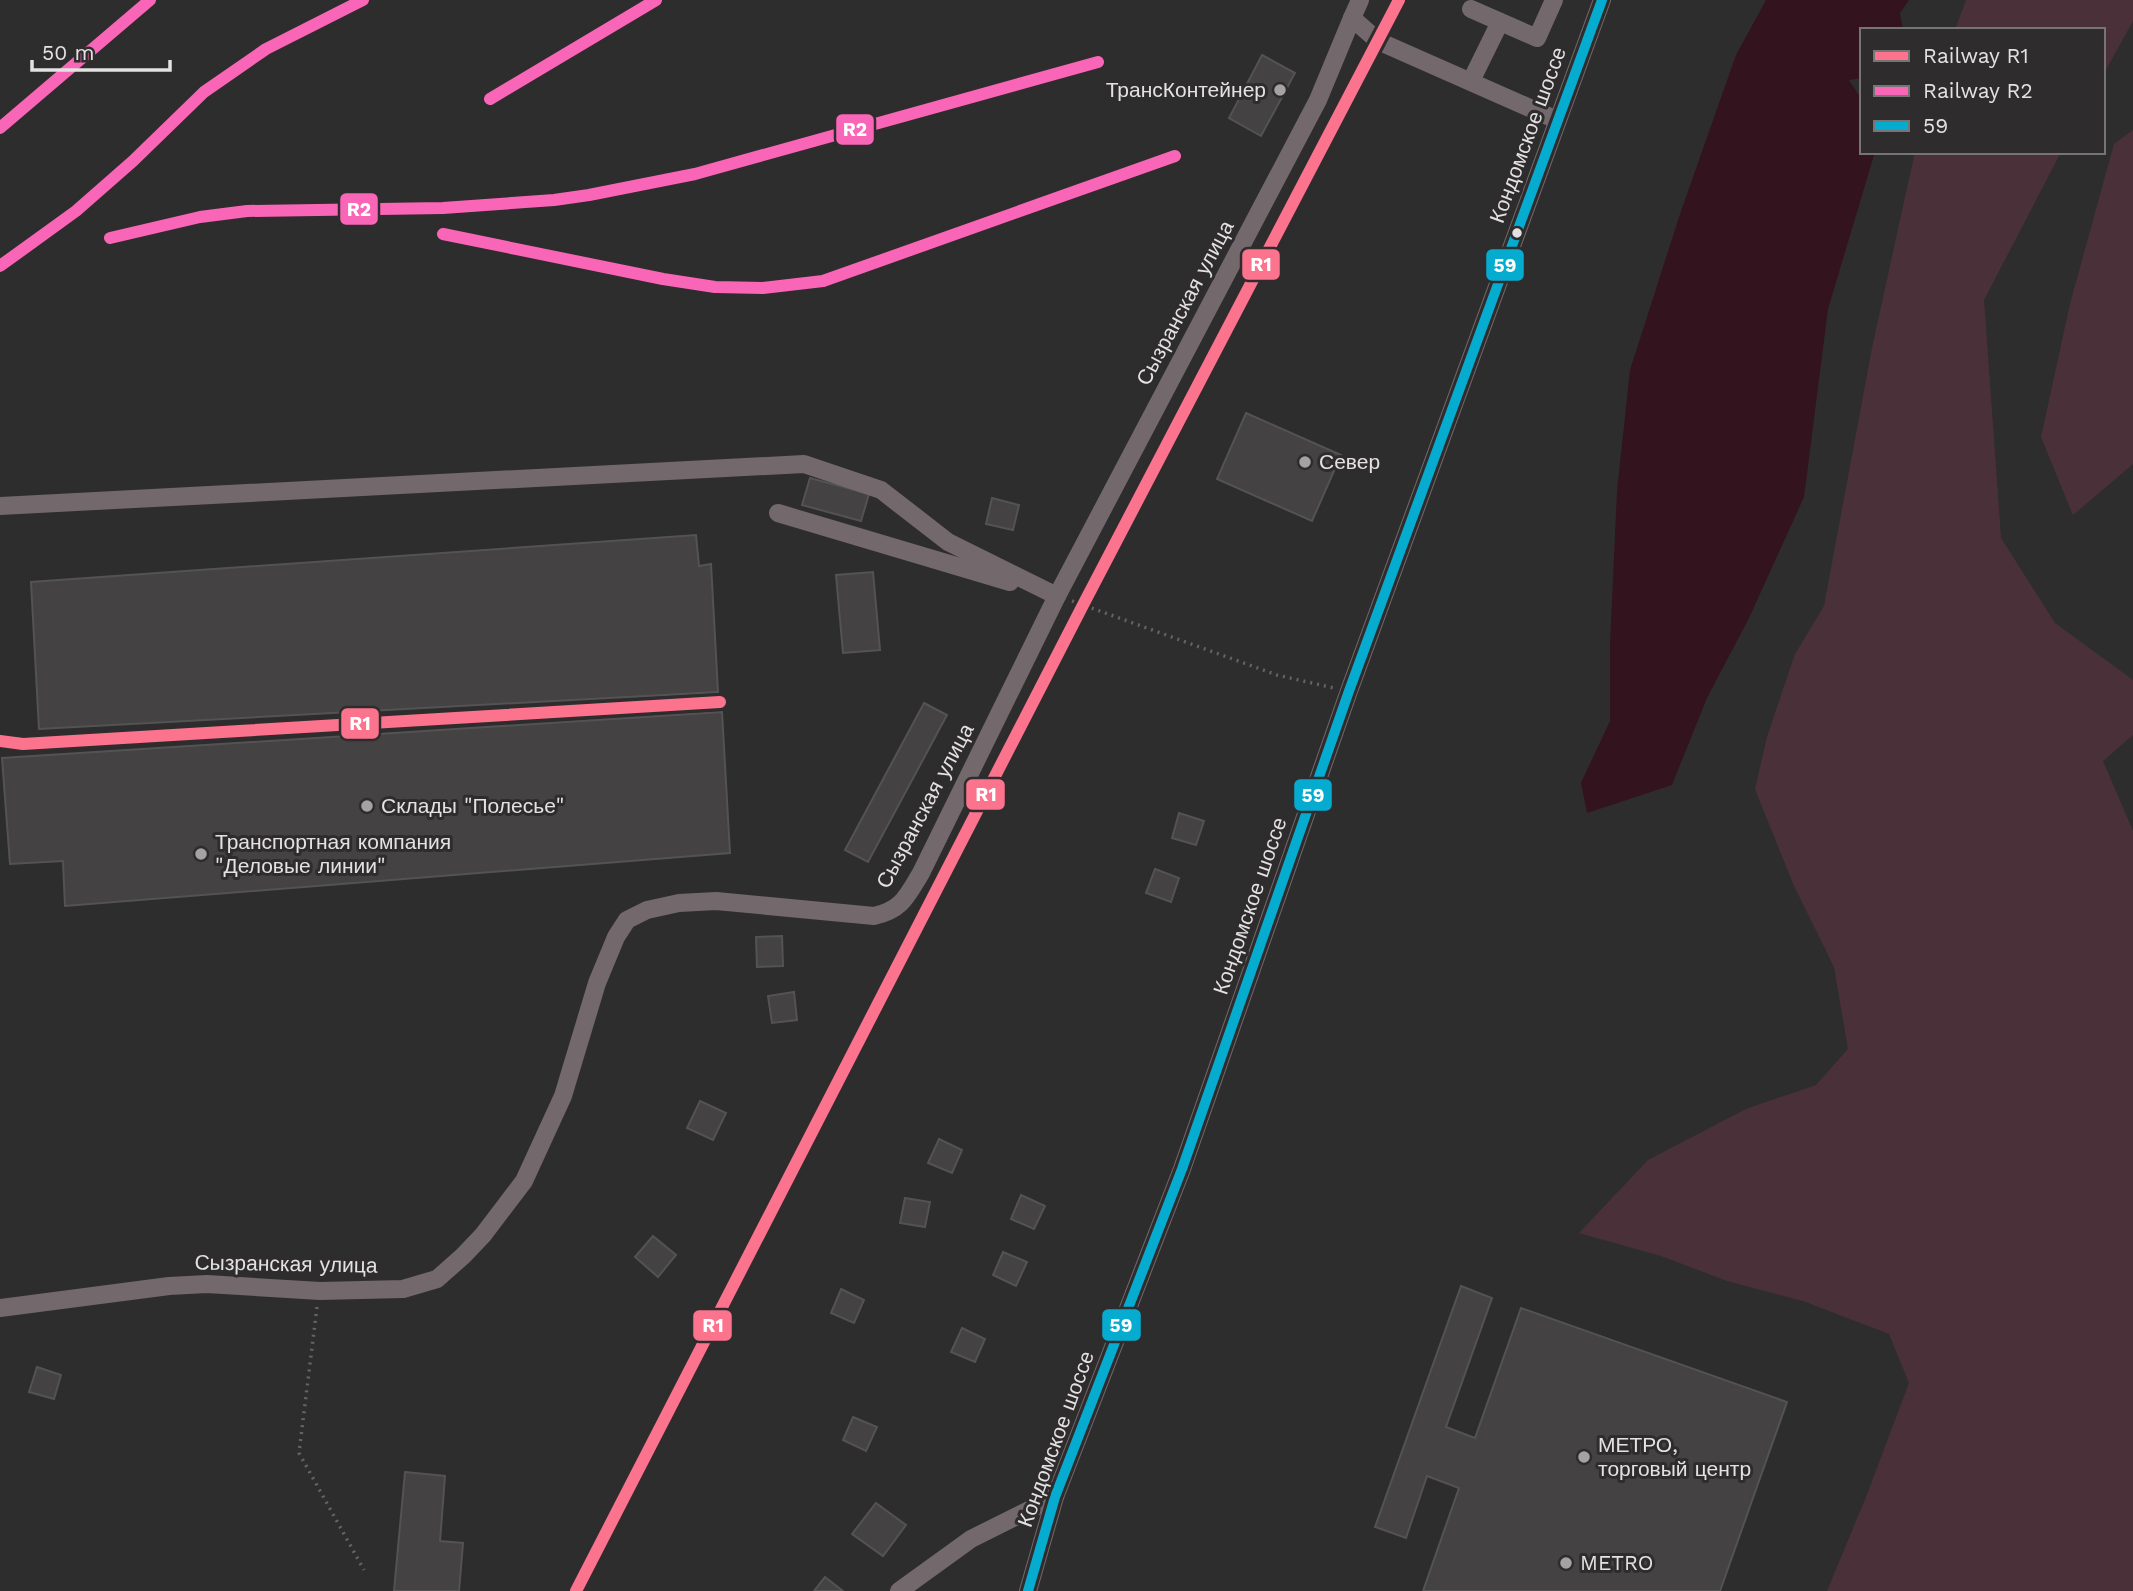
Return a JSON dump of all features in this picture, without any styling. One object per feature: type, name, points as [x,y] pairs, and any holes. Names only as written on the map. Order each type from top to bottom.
[{"type":"street","name":"Сызранская улица","points":[[0,1308],[182,1285],[320,1291],[403,1289],[437,1279],[483,1235],[524,1181],[563,1096],[597,983],[616,937],[627,920],[647,909],[679,903],[716,901],[874,916],[887,914],[897,908],[921,873],[1057,596],[1318,100],[1360,0]]},
{"type":"street","points":[[1471,9],[1537,38],[1554,0]]},
{"type":"street","name":"Кондомское шоссе","points":[[1028,1591],[1055,1497],[1182,1169],[1349,691],[1602,0]]},
{"type":"street","points":[[1352,18],[1378,41],[1557,120]]},
{"type":"street","points":[[1471,81],[1500,22]]},
{"type":"street","points":[[0,506],[804,464],[881,491],[948,542],[1057,596]]},
{"type":"street","points":[[778,513],[1057,596]]},
{"type":"street","points":[[899,1591],[971,1539],[1055,1497]]},
{"type":"path","points":[[1057,596],[1277,676],[1349,691]]},
{"type":"path","points":[[320,1291],[299,1453],[365,1570]]},
{"type":"shaded area","points":[[1766,0],[1909,0],[1900,13],[1903,28],[1860,28],[1860,78],[1849,80],[1860,97],[1860,154],[1874,154],[1828,309],[1804,497],[1749,618],[1707,698],[1672,785],[1587,813],[1581,783],[1610,721],[1610,644],[1617,491],[1630,370],[1680,214],[1736,55]]},
{"type":"shaded area","points":[[1966,0],[2133,0],[2133,21],[2105,71],[2105,28],[1956,28]]},
{"type":"shaded area","points":[[2133,130],[2133,464],[2073,515],[2041,437],[2070,304],[2114,144]]},
{"type":"shaded area","points":[[1915,154],[2060,154],[1984,300],[2001,538],[2055,623],[2133,680],[2133,735],[2103,761],[2133,831],[2133,1591],[1827,1591],[1909,1383],[1889,1334],[1803,1301],[1727,1281],[1661,1256],[1579,1233],[1648,1160],[1746,1109],[1816,1085],[1848,1049],[1834,967],[1794,886],[1755,789],[1767,737],[1795,654],[1824,606],[1872,348]]},
{"type":"building","points":[[1262,55],[1295,73],[1261,136],[1229,118]]},
{"type":"building","points":[[1246,413],[1341,455],[1312,521],[1217,479]]},
{"type":"building","points":[[810,478],[869,494],[861,521],[802,505]]},
{"type":"building","points":[[992,498],[1019,505],[1013,530],[986,524]]},
{"type":"building","points":[[696,535],[699,566],[711,564],[718,692],[39,729],[31,582]]},
{"type":"building","points":[[873,572],[880,650],[843,653],[836,575]]},
{"type":"building","points":[[924,703],[947,715],[868,862],[845,850]]},
{"type":"building","name":"Склады \"Полесье\"","points":[[722,712],[730,853],[65,906],[63,861],[10,864],[2,758]]},
{"type":"building","points":[[1179,813],[1204,821],[1196,845],[1172,838]]},
{"type":"building","points":[[1155,869],[1179,878],[1171,902],[1146,893]]},
{"type":"building","points":[[782,936],[783,966],[757,967],[756,937]]},
{"type":"building","points":[[794,992],[797,1020],[772,1023],[768,996]]},
{"type":"building","points":[[700,1101],[726,1113],[713,1140],[687,1128]]},
{"type":"building","points":[[939,1139],[962,1150],[952,1173],[928,1163]]},
{"type":"building","points":[[1021,1195],[1045,1206],[1034,1229],[1011,1219]]},
{"type":"building","points":[[905,1198],[930,1202],[925,1227],[900,1223]]},
{"type":"building","points":[[653,1236],[676,1255],[658,1277],[635,1257]]},
{"type":"building","points":[[1003,1252],[1027,1262],[1016,1286],[993,1275]]},
{"type":"building","name":"МЕТРО, торговый центр","points":[[1461,1286],[1492,1298],[1446,1427],[1475,1438],[1521,1308],[1787,1402],[1720,1591],[1423,1591],[1459,1488],[1427,1476],[1406,1538],[1375,1527]]},
{"type":"building","points":[[841,1289],[864,1300],[854,1323],[831,1313]]},
{"type":"building","points":[[962,1328],[985,1339],[975,1362],[951,1352]]},
{"type":"building","points":[[37,1367],[61,1375],[54,1399],[29,1392]]},
{"type":"building","points":[[853,1417],[877,1427],[866,1451],[843,1440]]},
{"type":"building","points":[[405,1472],[445,1476],[440,1541],[463,1543],[459,1591],[394,1591]]},
{"type":"building","points":[[876,1503],[906,1525],[883,1556],[852,1534]]},
{"type":"building","points":[[825,1577],[843,1591],[814,1591]]},
{"type":"rail line","name":"R2","points":[[0,128],[150,0]]},
{"type":"rail line","name":"R2","points":[[0,266],[76,211],[133,161],[204,92],[266,49],[363,0]]},
{"type":"rail line","name":"R2","points":[[490,99],[656,0]]},
{"type":"rail line","name":"R1","points":[[576,1591],[1083,605],[1399,0]]},
{"type":"rail line","name":"R2","points":[[110,238],[200,217],[247,211],[443,208],[589,195],[695,174],[1098,62]]},
{"type":"rail line","name":"R2","points":[[443,234],[663,279],[715,287],[763,288],[823,281],[1175,156]]},
{"type":"rail line","name":"R1","points":[[0,741],[23,744],[720,702]]},
{"type":"transit line","name":"59","points":[[1028,1591],[1055,1497],[1182,1169],[1349,691],[1602,0]]},
{"type":"place","name":"ТрансКонтейнер","points":[[1280,90]]},
{"type":"place","name":"Север","points":[[1305,462]]},
{"type":"place","name":"Склады \"Полесье\"","points":[[367,806]]},
{"type":"place","name":"Транспортная компания \"Деловые линии\"","points":[[201,854]]},
{"type":"place","name":"МЕТРО, торговый центр","points":[[1584,1457]]},
{"type":"place","name":"METRO","points":[[1566,1563]]}]
